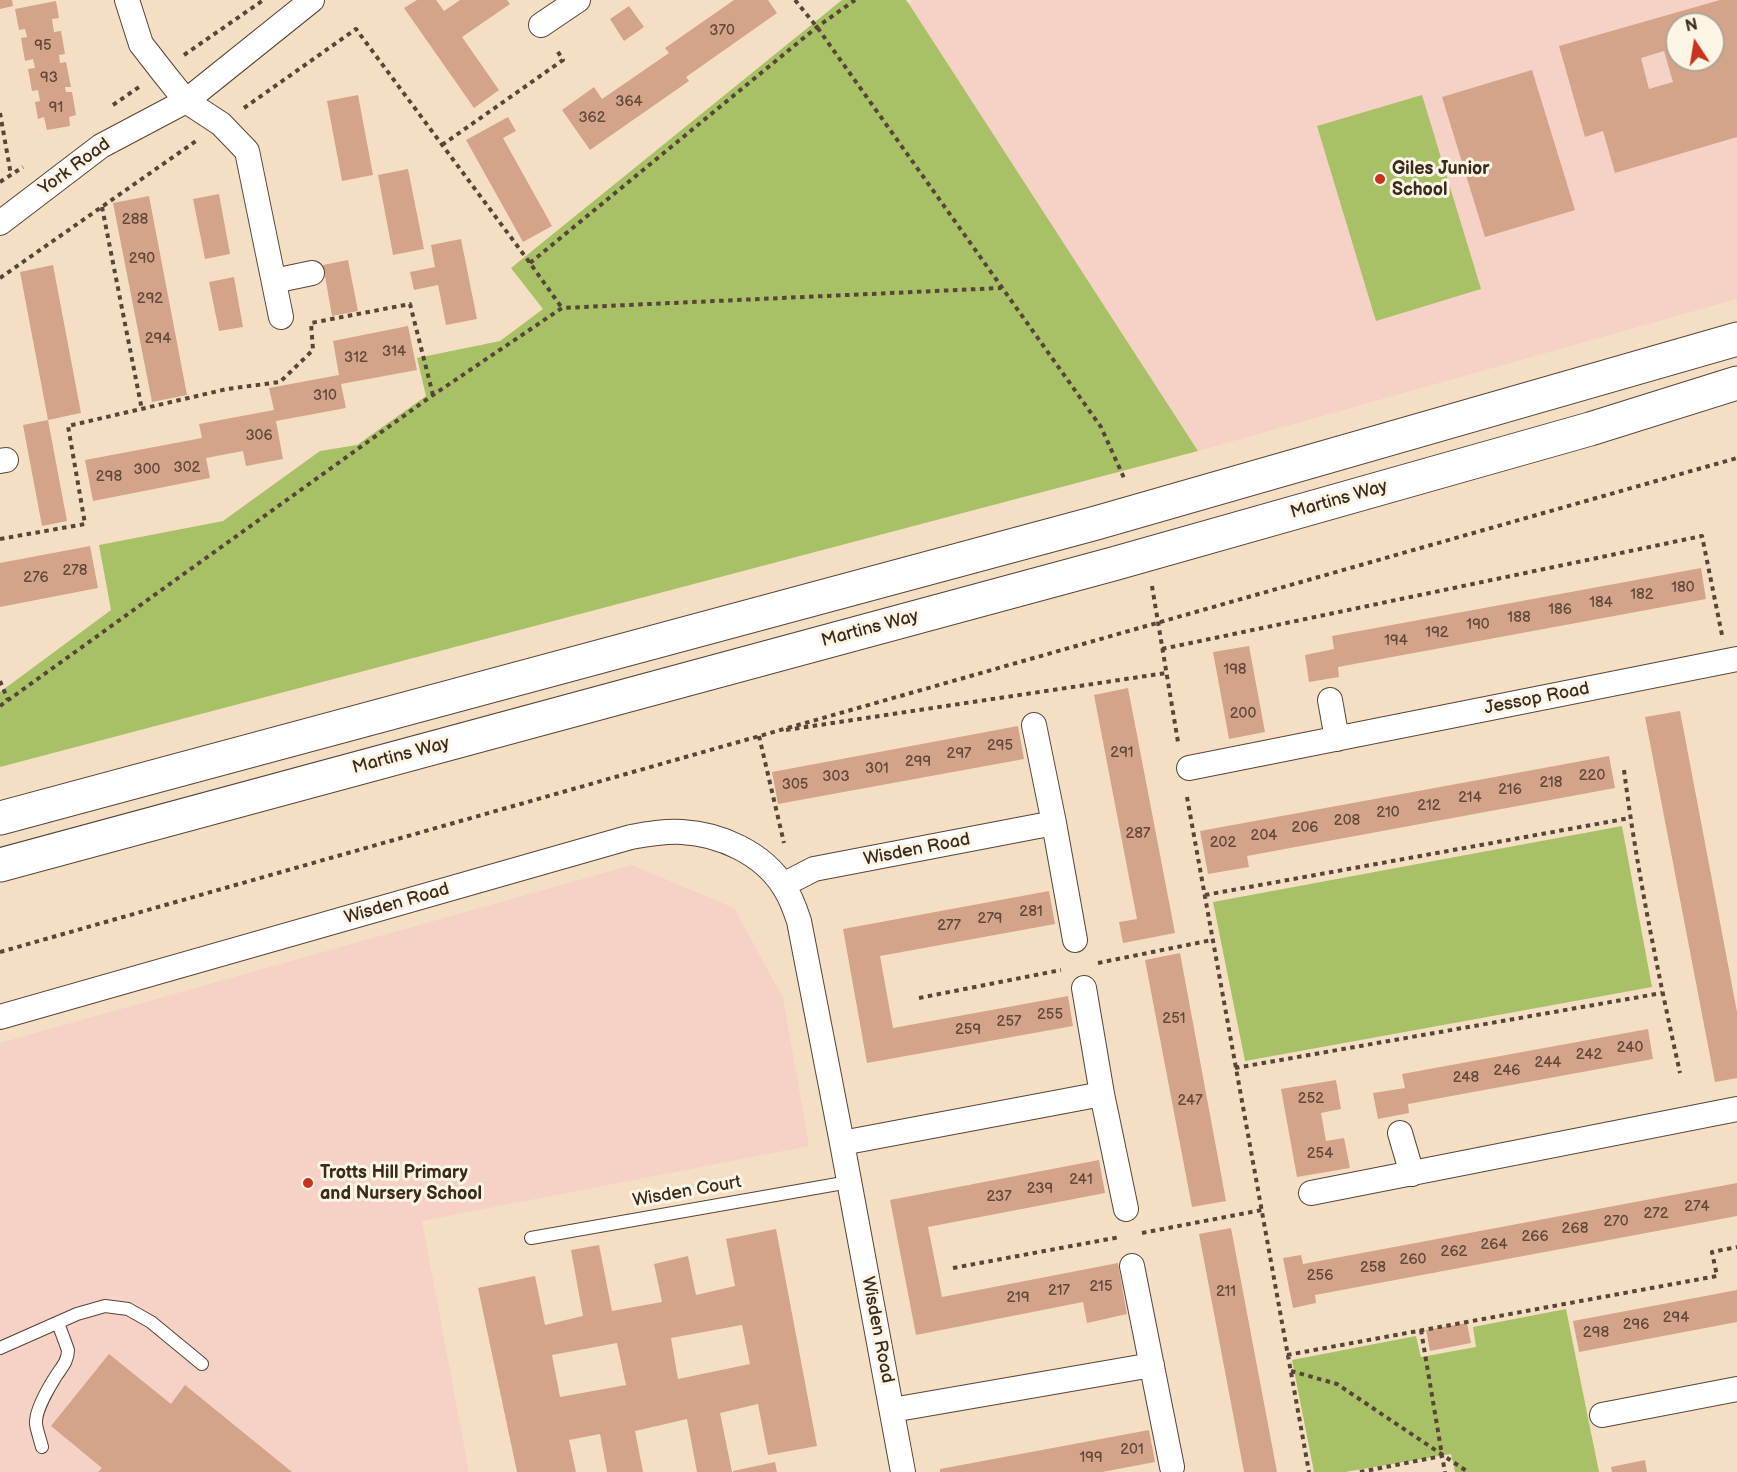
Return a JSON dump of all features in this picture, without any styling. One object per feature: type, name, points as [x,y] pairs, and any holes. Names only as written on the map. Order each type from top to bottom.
[{"type":"main road","points":[[0,818],[1084,526],[1737,339]]},
{"type":"main road","name":"Martins Way","points":[[0,865],[1113,564],[1578,433],[1737,384]]},
{"type":"street","points":[[127,0],[141,44],[162,71],[186,100],[221,124],[247,151],[281,317]]},
{"type":"street","name":"York Road","points":[[0,223],[100,146],[186,100],[312,0]]},
{"type":"street","points":[[541,25],[578,0]]},
{"type":"street","points":[[273,280],[312,273]]},
{"type":"street","name":"Jessop Road","points":[[1184,760],[1337,739],[1732,660]]},
{"type":"street","points":[[1330,700],[1337,739]]},
{"type":"street","points":[[1034,725],[1075,940]]},
{"type":"street","name":"Wisden Road","points":[[788,882],[814,869],[1054,823]]},
{"type":"street","name":"Wisden Road","points":[[0,1017],[631,837],[659,832],[681,832],[710,836],[729,843],[788,882],[799,921],[903,1472]]},
{"type":"street","points":[[1084,988],[1102,1094],[1126,1209]]},
{"type":"street","points":[[842,1143],[1102,1094]]},
{"type":"street","points":[[1311,1193],[1737,1109]]},
{"type":"street","points":[[1400,1133],[1412,1174]]},
{"type":"street","points":[[1132,1266],[1172,1467]]},
{"type":"street","points":[[892,1410],[1152,1365]]},
{"type":"street","points":[[1602,1415],[1737,1389]]},
{"type":"lane","name":"Wisden Court","points":[[531,1238],[849,1182]]},
{"type":"lane","points":[[0,1348],[77,1314],[105,1306],[128,1309],[151,1322],[202,1364]]},
{"type":"lane","points":[[42,1447],[36,1423],[37,1413],[68,1355],[58,1323]]},
{"type":"path","points":[[105,110],[262,0]]},
{"type":"path","points":[[795,0],[817,27],[1101,427],[1124,478]]},
{"type":"path","points":[[530,263],[817,27],[855,0]]},
{"type":"path","points":[[442,145],[563,60],[541,25]]},
{"type":"path","points":[[0,278],[356,29],[562,308]]},
{"type":"path","points":[[0,113],[11,175]]},
{"type":"path","points":[[0,182],[30,162]]},
{"type":"path","points":[[102,207],[142,410]]},
{"type":"path","points":[[0,706],[433,395],[562,308],[1001,288]]},
{"type":"path","points":[[0,539],[85,524],[68,426],[227,389],[280,382],[312,350],[311,323],[410,304],[433,395]]},
{"type":"path","points":[[0,952],[1737,458]]},
{"type":"path","points":[[1162,649],[1702,536],[1732,660]]},
{"type":"path","points":[[1151,580],[1166,673],[1184,760]]},
{"type":"path","points":[[770,733],[1166,673]]},
{"type":"path","points":[[0,681],[9,700]]},
{"type":"path","points":[[759,736],[788,882]]},
{"type":"path","points":[[1624,770],[1630,818],[1662,993],[1680,1073]]},
{"type":"path","points":[[1188,797],[1309,1472]]},
{"type":"path","points":[[1205,895],[1630,818]]},
{"type":"path","points":[[1235,1068],[1662,993]]},
{"type":"path","points":[[1137,1234],[1262,1210]]},
{"type":"path","points":[[953,1268],[1125,1236]]},
{"type":"path","points":[[1287,1355],[1717,1276],[1712,1252],[1737,1247]]},
{"type":"path","points":[[1421,1330],[1445,1472]]},
{"type":"path","points":[[1291,1371],[1337,1384],[1468,1472]]},
{"type":"path","points":[[1360,1472],[1442,1456]]},
{"type":"shaded area","name":"Giles Junior School","points":[[913,0],[1737,0],[1737,299],[1198,451],[909,4]]},
{"type":"shaded area","name":"Trotts Hill Primary and Nursery School","points":[[632,865],[734,908],[783,998],[809,1146],[422,1221],[469,1472],[0,1472],[0,1043]]},
{"type":"green space","points":[[842,0],[906,0],[1198,451],[0,767],[0,692],[111,610],[99,545],[223,521],[320,451],[357,445],[426,396],[417,358],[500,341],[543,309],[511,268]]},
{"type":"green space","points":[[1422,95],[1481,289],[1376,321],[1317,126]]},
{"type":"green space","points":[[1622,826],[1652,987],[1245,1061],[1213,902]]},
{"type":"green space","points":[[1566,1309],[1599,1472],[1455,1472],[1451,1454],[1345,1472],[1314,1472],[1292,1360],[1416,1336],[1421,1357],[1476,1347],[1473,1327]]},
{"type":"building","points":[[0,0],[12,0],[13,6],[0,9]]},
{"type":"building","points":[[417,0],[436,0],[444,11],[460,0],[507,0],[510,4],[462,37],[499,90],[474,108],[404,8]]},
{"type":"building","points":[[734,0],[768,0],[777,13],[686,77],[689,81],[590,150],[562,110],[594,87],[602,99],[669,53],[665,48]]},
{"type":"building","points":[[1720,0],[1737,0],[1737,137],[1615,173],[1603,131],[1585,137],[1559,46],[1665,16],[1665,54],[1664,51],[1641,58],[1649,89],[1673,82],[1670,72],[1725,72],[1725,12],[1678,12]]},
{"type":"building","points":[[56,1],[59,18],[52,19],[54,32],[61,31],[65,54],[59,55],[60,63],[66,62],[71,87],[65,87],[66,92],[72,92],[76,115],[69,117],[70,126],[47,130],[44,117],[38,119],[35,102],[40,101],[38,90],[32,91],[28,69],[35,68],[33,59],[25,61],[21,38],[27,37],[25,29],[19,30],[15,9]]},
{"type":"building","points":[[629,6],[644,27],[624,41],[610,19]]},
{"type":"building","points":[[1532,70],[1575,210],[1485,237],[1442,97]]},
{"type":"building","points":[[358,95],[373,175],[342,181],[327,101]]},
{"type":"building","points":[[508,117],[516,131],[503,138],[552,226],[523,242],[466,140]]},
{"type":"building","points":[[408,169],[424,249],[393,255],[378,175]]},
{"type":"building","points":[[219,194],[230,254],[205,259],[193,199]]},
{"type":"building","points":[[149,196],[187,395],[152,402],[113,203]]},
{"type":"building","points":[[461,239],[477,319],[446,325],[438,285],[414,290],[410,272],[435,267],[431,245]]},
{"type":"building","points":[[348,260],[358,311],[332,316],[323,265]]},
{"type":"building","points":[[53,265],[81,413],[48,420],[20,272]]},
{"type":"building","points":[[234,277],[243,327],[219,331],[209,282]]},
{"type":"building","points":[[408,326],[417,370],[341,384],[346,408],[276,421],[283,459],[246,466],[243,451],[206,458],[210,478],[93,501],[85,460],[202,438],[199,424],[274,410],[269,388],[339,375],[333,341]]},
{"type":"building","points":[[48,420],[67,521],[42,526],[23,425]]},
{"type":"building","points":[[90,546],[98,588],[0,607],[0,563]]},
{"type":"building","points":[[1701,568],[1706,599],[1338,667],[1339,677],[1309,682],[1305,655],[1334,649],[1332,636]]},
{"type":"building","points":[[1249,646],[1265,732],[1229,739],[1213,652]]},
{"type":"building","points":[[1128,688],[1175,933],[1123,943],[1119,922],[1137,919],[1094,695]]},
{"type":"building","points":[[1680,711],[1737,1012],[1737,1078],[1715,1082],[1645,717]]},
{"type":"building","points":[[1018,726],[1024,759],[778,804],[772,772]]},
{"type":"building","points":[[1609,756],[1615,788],[1247,856],[1249,867],[1208,874],[1200,831]]},
{"type":"building","points":[[1049,891],[1055,924],[880,956],[893,1028],[1068,996],[1073,1026],[867,1063],[843,929]]},
{"type":"building","points":[[1180,953],[1226,1201],[1192,1207],[1145,960]]},
{"type":"building","points":[[1648,1029],[1653,1059],[1408,1104],[1409,1113],[1378,1119],[1373,1093],[1405,1088],[1402,1074]]},
{"type":"building","points":[[1336,1080],[1341,1109],[1321,1113],[1326,1141],[1344,1138],[1350,1168],[1297,1177],[1281,1089]]},
{"type":"building","points":[[1099,1160],[1105,1193],[928,1227],[942,1297],[1118,1263],[1127,1314],[1087,1323],[1083,1302],[916,1335],[890,1200]]},
{"type":"building","points":[[1737,1183],[1737,1216],[1315,1295],[1316,1303],[1293,1308],[1283,1258],[1301,1255],[1303,1264]]},
{"type":"building","points":[[1231,1228],[1277,1472],[1244,1472],[1199,1234]]},
{"type":"building","points":[[776,1229],[817,1446],[768,1455],[758,1404],[720,1413],[732,1472],[697,1472],[687,1419],[635,1431],[643,1472],[607,1472],[600,1434],[569,1440],[576,1472],[517,1472],[478,1288],[535,1276],[545,1325],[583,1316],[571,1250],[599,1245],[612,1311],[662,1302],[654,1264],[688,1256],[696,1295],[735,1286],[726,1239]],"holes":[[[742,1325],[750,1364],[678,1379],[671,1338]],[[617,1343],[626,1385],[560,1397],[552,1355]]]},
{"type":"building","points":[[1737,1290],[1737,1322],[1579,1352],[1573,1321]]},
{"type":"building","points":[[1467,1323],[1471,1343],[1430,1351],[1426,1330]]},
{"type":"building","points":[[109,1354],[171,1404],[185,1385],[292,1472],[98,1472],[102,1468],[51,1426]]},
{"type":"building","points":[[1149,1430],[1155,1462],[1102,1472],[940,1472],[940,1469]]},
{"type":"building","points":[[1645,1460],[1647,1472],[1612,1472],[1611,1467]]},
{"type":"building","points":[[775,1462],[777,1472],[733,1472],[733,1471]]},
{"type":"place","name":"Giles Junior School","points":[[1380,179]]},
{"type":"place","name":"Trotts Hill Primary and Nursery School","points":[[308,1183]]}]
